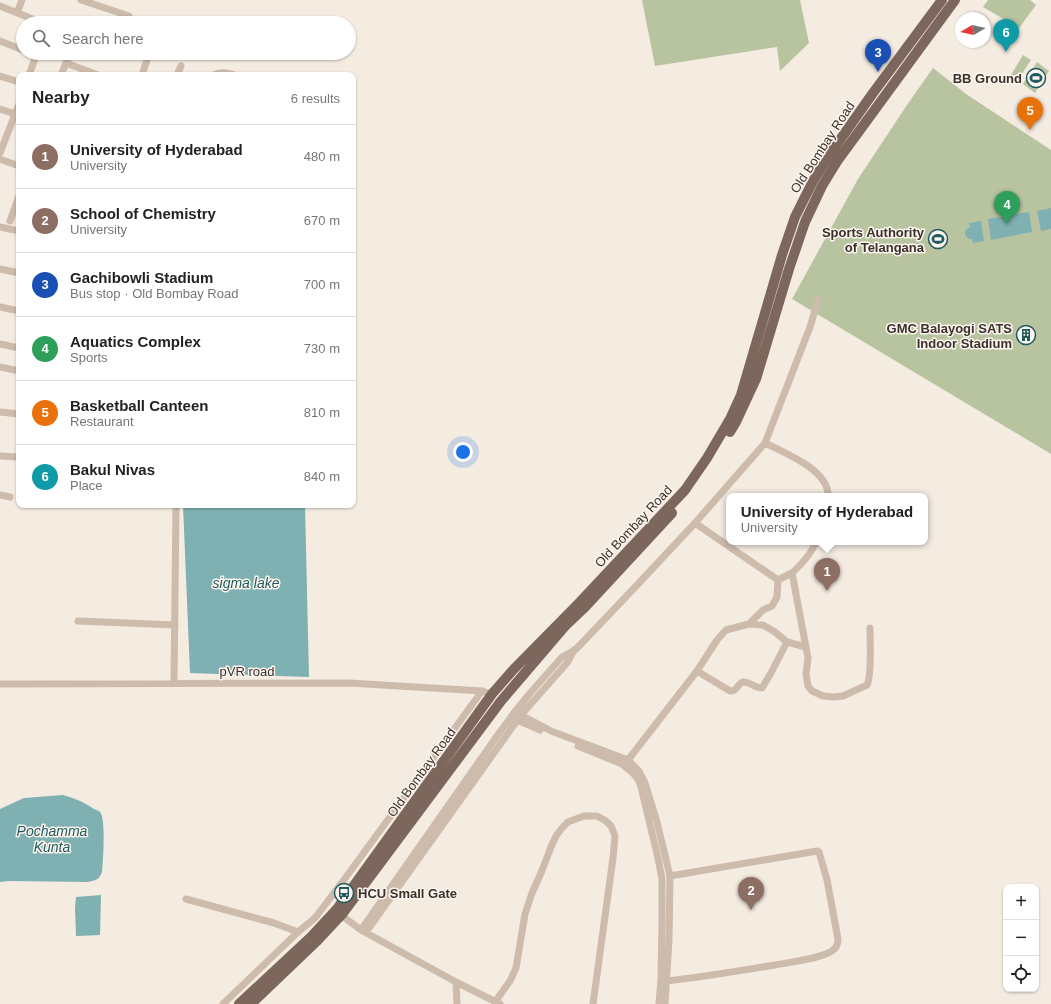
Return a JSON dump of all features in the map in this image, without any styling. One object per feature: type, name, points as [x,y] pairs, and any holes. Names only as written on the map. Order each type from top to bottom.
[{"type":"main road","name":"Old Bombay Road","points":[[251,1004],[316,942],[340,915],[501,701],[566,626],[666,520],[702,479],[736,422],[756,378],[805,222],[822,186],[942,0]]},
{"type":"main road","name":"Old Bombay Road","points":[[239,1004],[311,937],[336,909],[492,694],[513,670],[580,602],[685,490],[707,458],[730,418],[741,395],[778,265],[794,217],[813,181],[873,93],[899,66],[955,0]]},
{"type":"street","points":[[17,13],[22,0]]},
{"type":"street","points":[[81,0],[129,16]]},
{"type":"street","points":[[0,6],[25,16]]},
{"type":"street","points":[[0,42],[16,48]]},
{"type":"street","points":[[30,72],[33,60]]},
{"type":"street","points":[[62,72],[67,60]]},
{"type":"street","points":[[143,72],[147,60]]},
{"type":"street","points":[[66,63],[90,72]]},
{"type":"street","points":[[179,72],[181,66]]},
{"type":"street","points":[[0,76],[16,81]]},
{"type":"street","points":[[0,110],[15,114],[0,153]]},
{"type":"street","points":[[0,159],[16,165]]},
{"type":"street","points":[[10,221],[16,204]]},
{"type":"street","points":[[0,227],[16,230]]},
{"type":"street","points":[[0,269],[16,272]]},
{"type":"street","points":[[363,932],[516,716],[531,692],[562,657],[574,650],[640,583],[765,443],[810,327],[818,300]]},
{"type":"street","points":[[0,307],[16,310]]},
{"type":"street","points":[[0,344],[16,347]]},
{"type":"street","points":[[0,367],[16,370]]},
{"type":"street","points":[[0,412],[16,414]]},
{"type":"street","points":[[765,443],[809,466],[822,477],[828,493]]},
{"type":"street","points":[[0,456],[16,457]]},
{"type":"street","points":[[0,495],[10,497]]},
{"type":"street","points":[[174,683],[176,508]]},
{"type":"street","points":[[695,523],[726,544]]},
{"type":"street","points":[[727,545],[778,580]]},
{"type":"street","points":[[778,580],[792,573],[802,564],[815,545]]},
{"type":"street","points":[[792,573],[808,658],[806,674],[808,686],[812,691],[823,696],[834,697],[843,696],[867,685],[869,672],[870,628]]},
{"type":"street","points":[[749,624],[763,610],[772,606],[777,597],[778,580]]},
{"type":"street","points":[[78,621],[175,625]]},
{"type":"street","points":[[628,760],[697,671],[721,634],[726,630],[749,624],[763,625],[775,632],[787,642],[806,647]]},
{"type":"street","points":[[697,671],[732,692],[736,690],[743,682],[757,688],[762,688],[787,642]]},
{"type":"street","name":"pVR road","points":[[0,684],[349,683],[482,691],[492,694]]},
{"type":"street","points":[[223,1004],[298,932],[316,918],[482,691]]},
{"type":"street","points":[[516,716],[628,760],[638,770],[645,783],[657,822],[670,876],[665,1004]]},
{"type":"street","points":[[516,716],[622,764],[633,773],[639,781],[662,879],[661,978],[659,1004]]},
{"type":"street","points":[[340,915],[363,932],[498,1003],[516,968],[525,914],[532,893],[542,873],[556,836],[568,822],[584,816],[597,816],[611,826],[615,836],[593,1004]]},
{"type":"street","points":[[667,981],[797,961],[831,952],[838,944],[827,880],[820,852],[817,851],[670,876]]},
{"type":"street","points":[[186,899],[274,923],[298,932]]},
{"type":"street","points":[[456,982],[457,1004]]},
{"type":"green space","points":[[642,0],[800,0],[809,43],[780,71],[777,47],[655,66]]},
{"type":"green space","points":[[988,0],[1030,0],[1036,5],[1019,28],[983,7]]},
{"type":"green space","points":[[1023,55],[1031,60],[1016,83],[1011,75]]},
{"type":"green space","name":"BB Ground","points":[[1037,62],[1049,71],[1035,93],[1023,84]]},
{"type":"green space","name":"Sports Authority of Telangana","points":[[933,68],[966,94],[1051,150],[1051,454],[792,299],[858,179]]},
{"type":"water","points":[[1051,208],[1051,229],[1041,231],[1037,211]]},
{"type":"water","points":[[1029,212],[1032,232],[991,240],[988,219]]},
{"type":"water","points":[[981,221],[984,241],[973,243],[972,239],[969,239],[965,235],[965,231],[970,227],[969,223]]},
{"type":"water","name":"sigma lake","points":[[183,508],[305,508],[309,677],[190,673]]},
{"type":"water","name":"Pochamma Kunta","points":[[63,795],[79,800],[98,810],[102,816],[104,840],[102,872],[100,877],[88,882],[0,882],[0,809],[24,798]]},
{"type":"water","points":[[101,895],[100,935],[76,936],[76,897]]},
{"type":"place","name":"Bakul Nivas","points":[[1006,52]]},
{"type":"place","name":"Gachibowli Stadium","points":[[878,72]]},
{"type":"place","name":"BB Ground","points":[[1036,78]]},
{"type":"place","name":"Basketball Canteen","points":[[1030,130]]},
{"type":"place","name":"Aquatics Complex","points":[[1007,224]]},
{"type":"place","name":"Sports Authority of Telangana","points":[[938,239]]},
{"type":"place","name":"GMC Balayogi SATS Indoor Stadium","points":[[1026,335]]},
{"type":"place","name":"University of Hyderabad","points":[[827,591]]},
{"type":"place","name":"HCU Small Gate","points":[[344,893]]},
{"type":"place","name":"School of Chemistry","points":[[751,910]]}]
